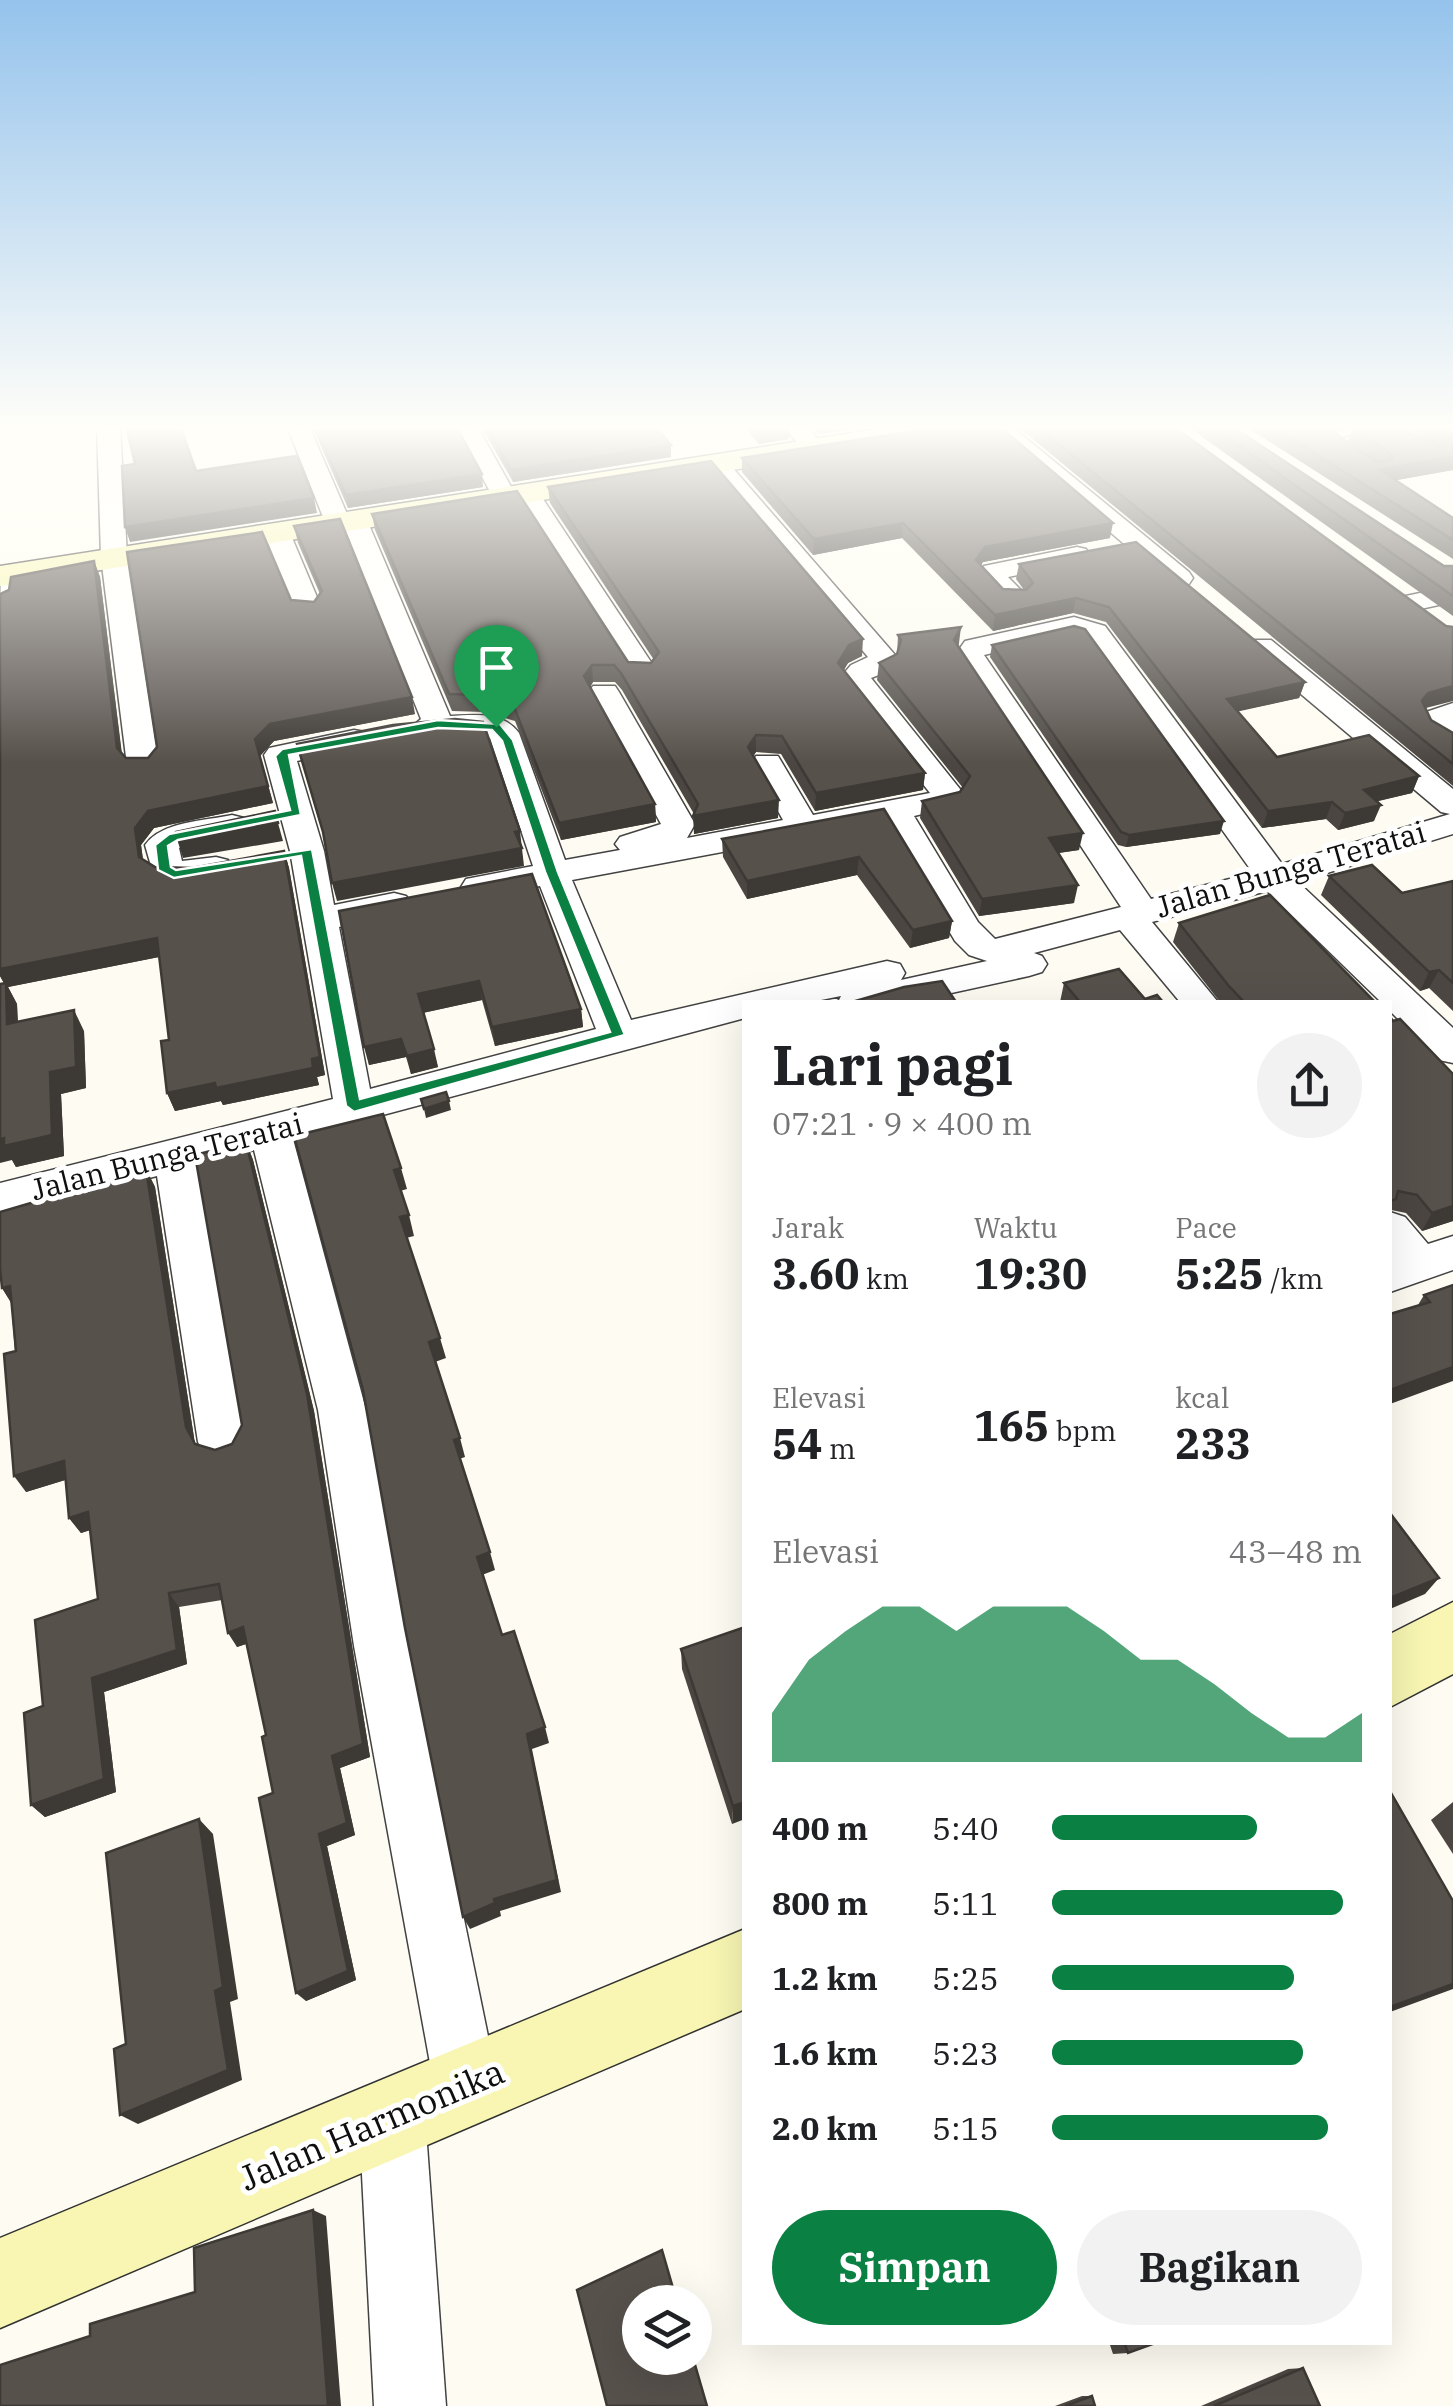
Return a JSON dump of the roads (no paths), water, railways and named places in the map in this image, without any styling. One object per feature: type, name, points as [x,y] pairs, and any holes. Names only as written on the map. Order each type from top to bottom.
[{"type":"street","points":[[113,538],[143,766]]},
{"type":"street","points":[[0,603],[0,576],[243,538]]},
{"type":"street","points":[[280,538],[308,609]]},
{"type":"street","points":[[354,538],[438,724]]},
{"type":"street","points":[[547,538],[642,671]]},
{"type":"street","points":[[550,867],[804,828],[946,799],[948,794],[855,678],[861,671],[882,664],[882,656],[781,538]]},
{"type":"street","points":[[1131,538],[1198,594]]},
{"type":"street","points":[[1013,596],[991,575],[993,572],[1138,544]]},
{"type":"street","points":[[1438,623],[1404,598],[1453,594]]},
{"type":"street","points":[[1198,1000],[1140,923],[969,655],[974,647],[1074,624],[1095,632],[1274,878],[1453,1050]]},
{"type":"street","points":[[1243,631],[1453,806]]},
{"type":"street","points":[[321,919],[550,867],[674,833],[678,824],[604,692]]},
{"type":"street","points":[[1453,712],[1434,719],[1453,738]]},
{"type":"street","points":[[354,1106],[307,852],[280,756],[286,752],[438,724],[486,724],[504,733],[550,867],[618,1035]]},
{"type":"street","points":[[767,763],[804,828]]},
{"type":"street","points":[[775,1000],[982,976],[964,928],[894,810]]},
{"type":"street","points":[[297,812],[174,837],[162,845],[167,873],[307,852]]},
{"type":"street","name":"Jalan Bunga Teratai","points":[[866,1000],[982,976],[1453,822]]},
{"type":"street","name":"Jalan Bunga Teratai","points":[[0,1199],[175,1158],[618,1035],[742,1007]]},
{"type":"street","points":[[270,1131],[342,1410],[381,1646],[466,2085]]},
{"type":"street","points":[[175,1158],[222,1442]]},
{"type":"street","points":[[1392,1231],[1421,1264]]},
{"type":"street","points":[[1392,1672],[1453,1635]]},
{"type":"street","name":"Jalan Harmonika","points":[[0,2282],[742,1970]]},
{"type":"street","points":[[392,2117],[410,2406]]}]
